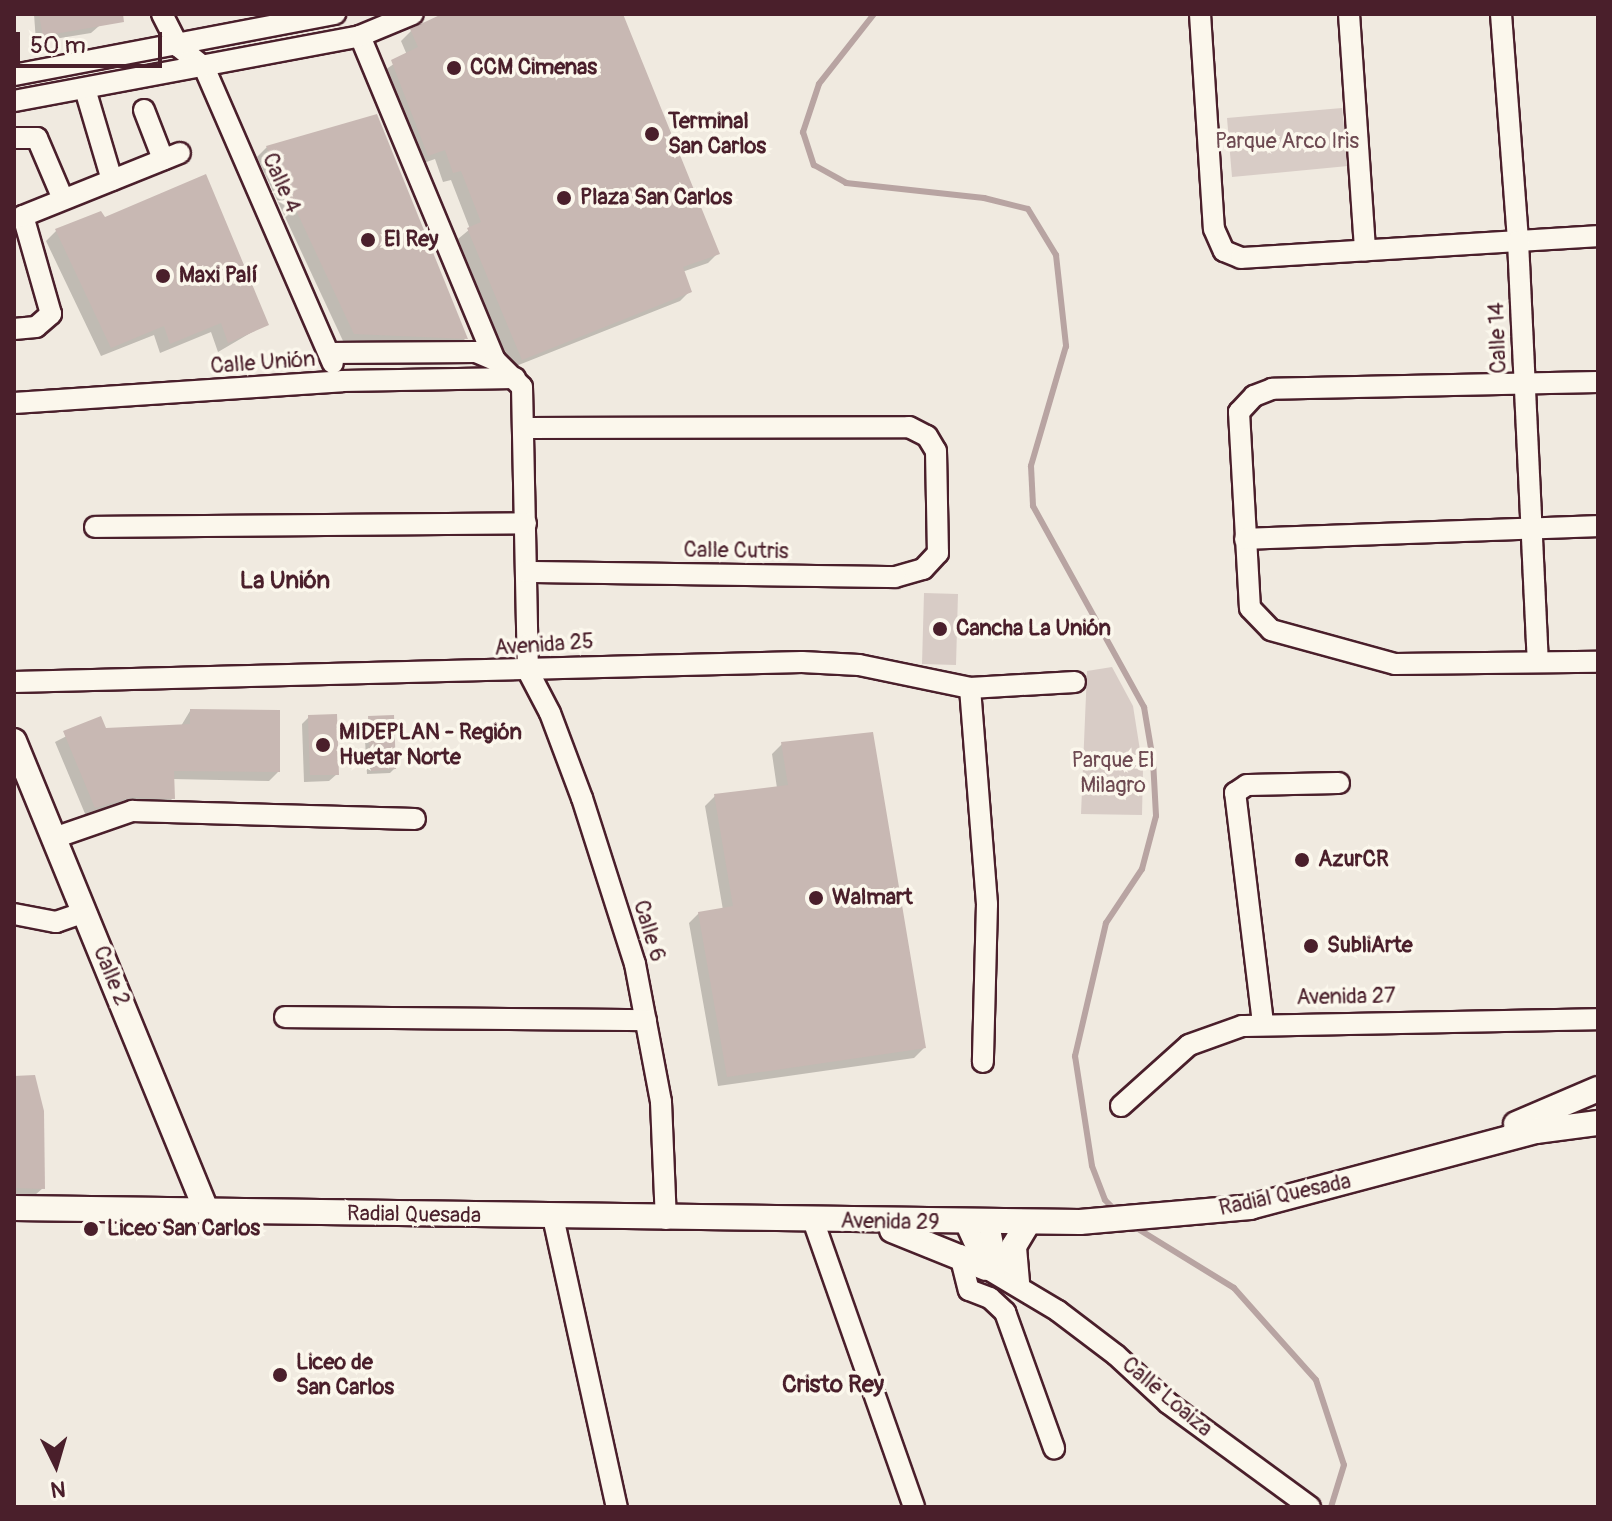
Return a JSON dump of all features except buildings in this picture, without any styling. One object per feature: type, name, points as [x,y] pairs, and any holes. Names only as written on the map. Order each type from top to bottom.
[{"type":"main road","name":"Calle 2","points":[[14,741],[207,1212]]},
{"type":"main road","points":[[1459,1151],[1598,1089]]},
{"type":"main road","name":"Radial Quesada","points":[[978,1224],[1080,1222],[1250,1207],[1459,1151],[1598,1123]]},
{"type":"main road","name":"Radial Quesada","points":[[14,1208],[813,1220]]},
{"type":"main road","name":"Avenida 29","points":[[813,1220],[978,1224]]},
{"type":"main road","name":"Calle Loaiza","points":[[855,1221],[960,1255],[986,1268]]},
{"type":"main road","points":[[1019,1286],[1014,1246],[1027,1224]]},
{"type":"street","name":"Calle 4","points":[[162,14],[179,47],[204,67],[342,381]]},
{"type":"street","points":[[14,75],[179,47],[335,14]]},
{"type":"street","points":[[14,101],[360,36],[413,14]]},
{"type":"street","points":[[1200,14],[1214,229],[1224,251],[1241,258],[1598,236]]},
{"type":"street","points":[[1349,14],[1365,250]]},
{"type":"street","name":"Calle 14","points":[[1501,14],[1518,241],[1538,660]]},
{"type":"street","points":[[360,36],[495,360],[515,378],[523,396],[528,671]]},
{"type":"street","points":[[85,89],[112,180]]},
{"type":"street","points":[[14,329],[36,327],[51,314],[18,207],[63,199],[171,156],[144,110]]},
{"type":"street","points":[[14,138],[37,138],[63,199]]},
{"type":"street","name":"Calle Unión","points":[[329,353],[439,350],[495,360]]},
{"type":"street","name":"Calle Unión","points":[[14,403],[342,381],[515,378]]},
{"type":"street","points":[[1598,382],[1272,389],[1254,396],[1239,412],[1250,608],[1271,630],[1395,664],[1538,660],[1598,662]]},
{"type":"street","name":"Calle Cutris","points":[[524,428],[909,427],[927,436],[936,451],[938,553],[923,569],[895,577],[526,572]]},
{"type":"street","points":[[95,527],[526,523]]},
{"type":"street","points":[[1245,539],[1534,531],[1598,526]]},
{"type":"street","name":"Avenida 25","points":[[14,682],[528,671],[558,665],[802,662],[859,665],[970,688],[1075,682]]},
{"type":"street","name":"Calle 6","points":[[528,671],[550,713],[582,798],[635,964],[661,1102],[666,1219]]},
{"type":"street","points":[[970,688],[987,904],[983,1062]]},
{"type":"street","points":[[1263,1023],[1235,793],[1247,785],[1339,783]]},
{"type":"street","points":[[54,838],[132,811],[415,819]]},
{"type":"street","points":[[14,914],[56,922],[85,912]]},
{"type":"street","points":[[285,1017],[646,1020]]},
{"type":"street","name":"Avenida 27","points":[[1121,1106],[1189,1045],[1263,1023],[1598,1019]]},
{"type":"street","points":[[553,1217],[617,1507]]},
{"type":"street","points":[[813,1220],[914,1507]]},
{"type":"street","points":[[978,1224],[986,1268]]},
{"type":"street","name":"Calle Loaiza","points":[[978,1224],[995,1255],[1019,1286]]},
{"type":"street","points":[[960,1255],[969,1290],[990,1298],[1005,1312],[1054,1448]]},
{"type":"street","name":"Calle Loaiza","points":[[986,1268],[1019,1286],[1116,1355],[1168,1403],[1304,1503]]},
{"type":"green space","name":"Parque Arco Iris","points":[[1342,108],[1348,166],[1232,177],[1227,118]]},
{"type":"green space","name":"Cancha La Unión","points":[[924,593],[958,594],[956,665],[922,664]]},
{"type":"green space","name":"Parque El Milagro","points":[[1112,667],[1133,706],[1143,769],[1142,815],[1081,814],[1087,671]]},
{"type":"waterway","points":[[874,14],[819,84],[803,132],[814,165],[846,183],[984,198],[1028,209],[1056,255],[1066,346],[1031,466],[1033,506],[1144,707],[1153,760],[1156,816],[1142,869],[1106,923],[1075,1056],[1092,1166],[1105,1200],[1116,1211]]},
{"type":"waterway","points":[[1130,1224],[1234,1288],[1316,1380],[1344,1465],[1331,1507]]},
{"type":"place","name":"CCM Cimenas","points":[[454,68]]},
{"type":"place","name":"Terminal San Carlos","points":[[652,134]]},
{"type":"place","name":"Plaza San Carlos","points":[[564,198]]},
{"type":"place","name":"El Rey","points":[[368,240]]},
{"type":"place","name":"Maxi Palí","points":[[163,276]]},
{"type":"place","name":"Cancha La Unión","points":[[940,629]]},
{"type":"place","name":"MIDEPLAN - Región Huetar Norte","points":[[323,745]]},
{"type":"place","name":"AzurCR","points":[[1302,860]]},
{"type":"place","name":"Walmart","points":[[816,898]]},
{"type":"place","name":"SubliArte","points":[[1311,946]]},
{"type":"place","name":"Liceo San Carlos","points":[[91,1229]]},
{"type":"place","name":"Liceo de San Carlos","points":[[280,1375]]},
{"type":"district","name":"La Unión","points":[[285,581]]},
{"type":"district","name":"Cristo Rey","points":[[833,1385]]}]
